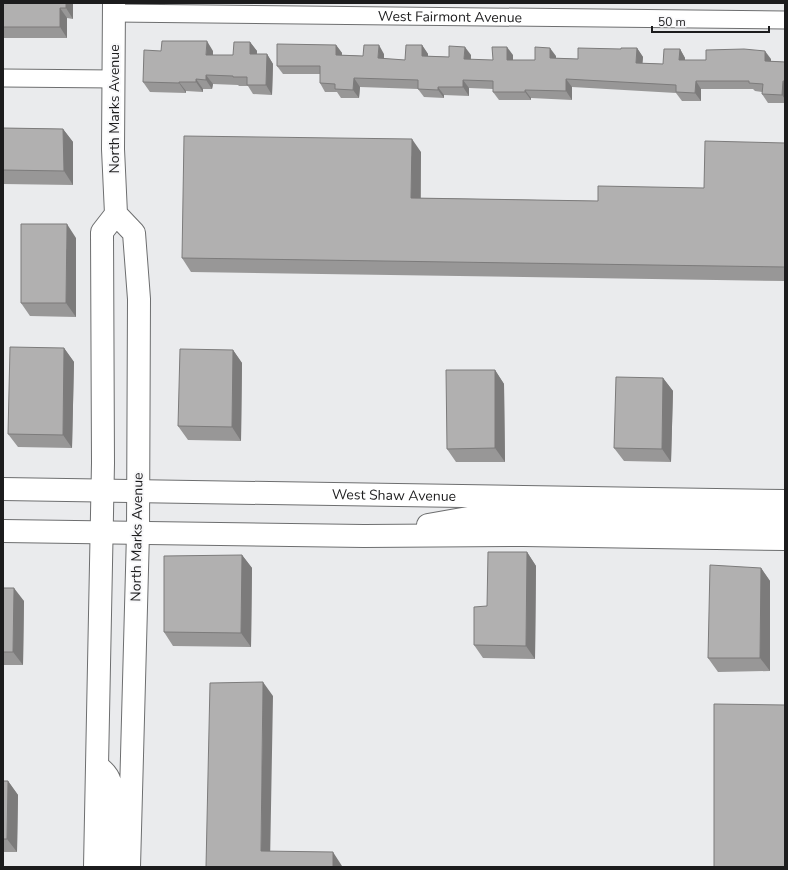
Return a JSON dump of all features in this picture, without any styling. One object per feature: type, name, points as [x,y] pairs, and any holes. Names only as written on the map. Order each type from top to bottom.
[{"type":"main road","name":"North Marks Avenue","points":[[114,8],[113,149],[116,214],[134,233],[140,299],[138,533],[129,867]]},
{"type":"main road","points":[[96,867],[102,532],[102,232],[116,214]]},
{"type":"main road","name":"West Shaw Avenue","points":[[3,489],[785,501]]},
{"type":"main road","points":[[364,536],[474,517],[678,518],[685,517],[692,513],[699,500]]},
{"type":"main road","points":[[686,537],[696,525],[703,521],[712,519],[785,519]]},
{"type":"main road","points":[[3,531],[364,536],[523,535],[785,539]]},
{"type":"main road","points":[[97,766],[105,771],[110,779],[112,790],[111,867]]},
{"type":"street","name":"West Fairmont Avenue","points":[[114,8],[785,20]]},
{"type":"street","points":[[3,78],[114,79]]},
{"type":"building","points":[[3,3],[66,3],[66,8],[60,8],[60,27],[3,27]]},
{"type":"building","points":[[162,41],[207,41],[206,55],[233,55],[234,42],[250,42],[250,54],[267,54],[266,85],[247,85],[247,77],[206,75],[206,80],[196,79],[196,82],[143,82],[144,50],[161,51]]},
{"type":"building","points":[[277,44],[336,45],[336,55],[363,56],[364,45],[379,45],[378,58],[405,60],[406,45],[422,45],[422,56],[449,57],[449,46],[465,47],[464,59],[493,60],[492,47],[507,47],[507,60],[535,60],[535,47],[550,48],[550,58],[578,59],[578,48],[637,48],[636,63],[663,64],[664,49],[680,49],[679,60],[706,60],[706,50],[744,49],[765,51],[765,61],[785,62],[785,81],[783,81],[782,95],[762,94],[763,84],[749,83],[749,81],[696,81],[695,93],[676,92],[676,85],[566,79],[566,91],[525,90],[525,92],[493,92],[493,81],[463,80],[463,87],[438,87],[438,90],[418,89],[418,80],[354,78],[353,90],[335,89],[335,84],[320,83],[320,66],[277,66]]},
{"type":"building","points":[[3,128],[63,129],[64,171],[3,170]]},
{"type":"building","points":[[184,136],[412,139],[411,198],[598,201],[598,186],[704,188],[705,141],[785,143],[785,267],[182,258]]},
{"type":"building","points":[[21,224],[67,224],[66,303],[21,303]]},
{"type":"building","points":[[10,347],[64,348],[63,435],[8,434]]},
{"type":"building","points":[[180,349],[233,350],[232,427],[178,426]]},
{"type":"building","points":[[446,370],[495,370],[495,448],[447,449]]},
{"type":"building","points":[[616,377],[663,378],[662,449],[614,448]]},
{"type":"building","points":[[488,552],[527,552],[526,646],[474,645],[474,607],[487,606]]},
{"type":"building","points":[[242,555],[241,633],[164,632],[164,556]]},
{"type":"building","points":[[710,565],[761,568],[760,658],[708,658]]},
{"type":"building","points":[[3,588],[14,588],[13,652],[3,652]]},
{"type":"building","points":[[263,682],[261,851],[333,852],[333,867],[206,867],[210,683]]},
{"type":"building","points":[[714,704],[785,705],[785,867],[714,867]]},
{"type":"building","points":[[3,781],[8,781],[7,839],[3,839]]}]
